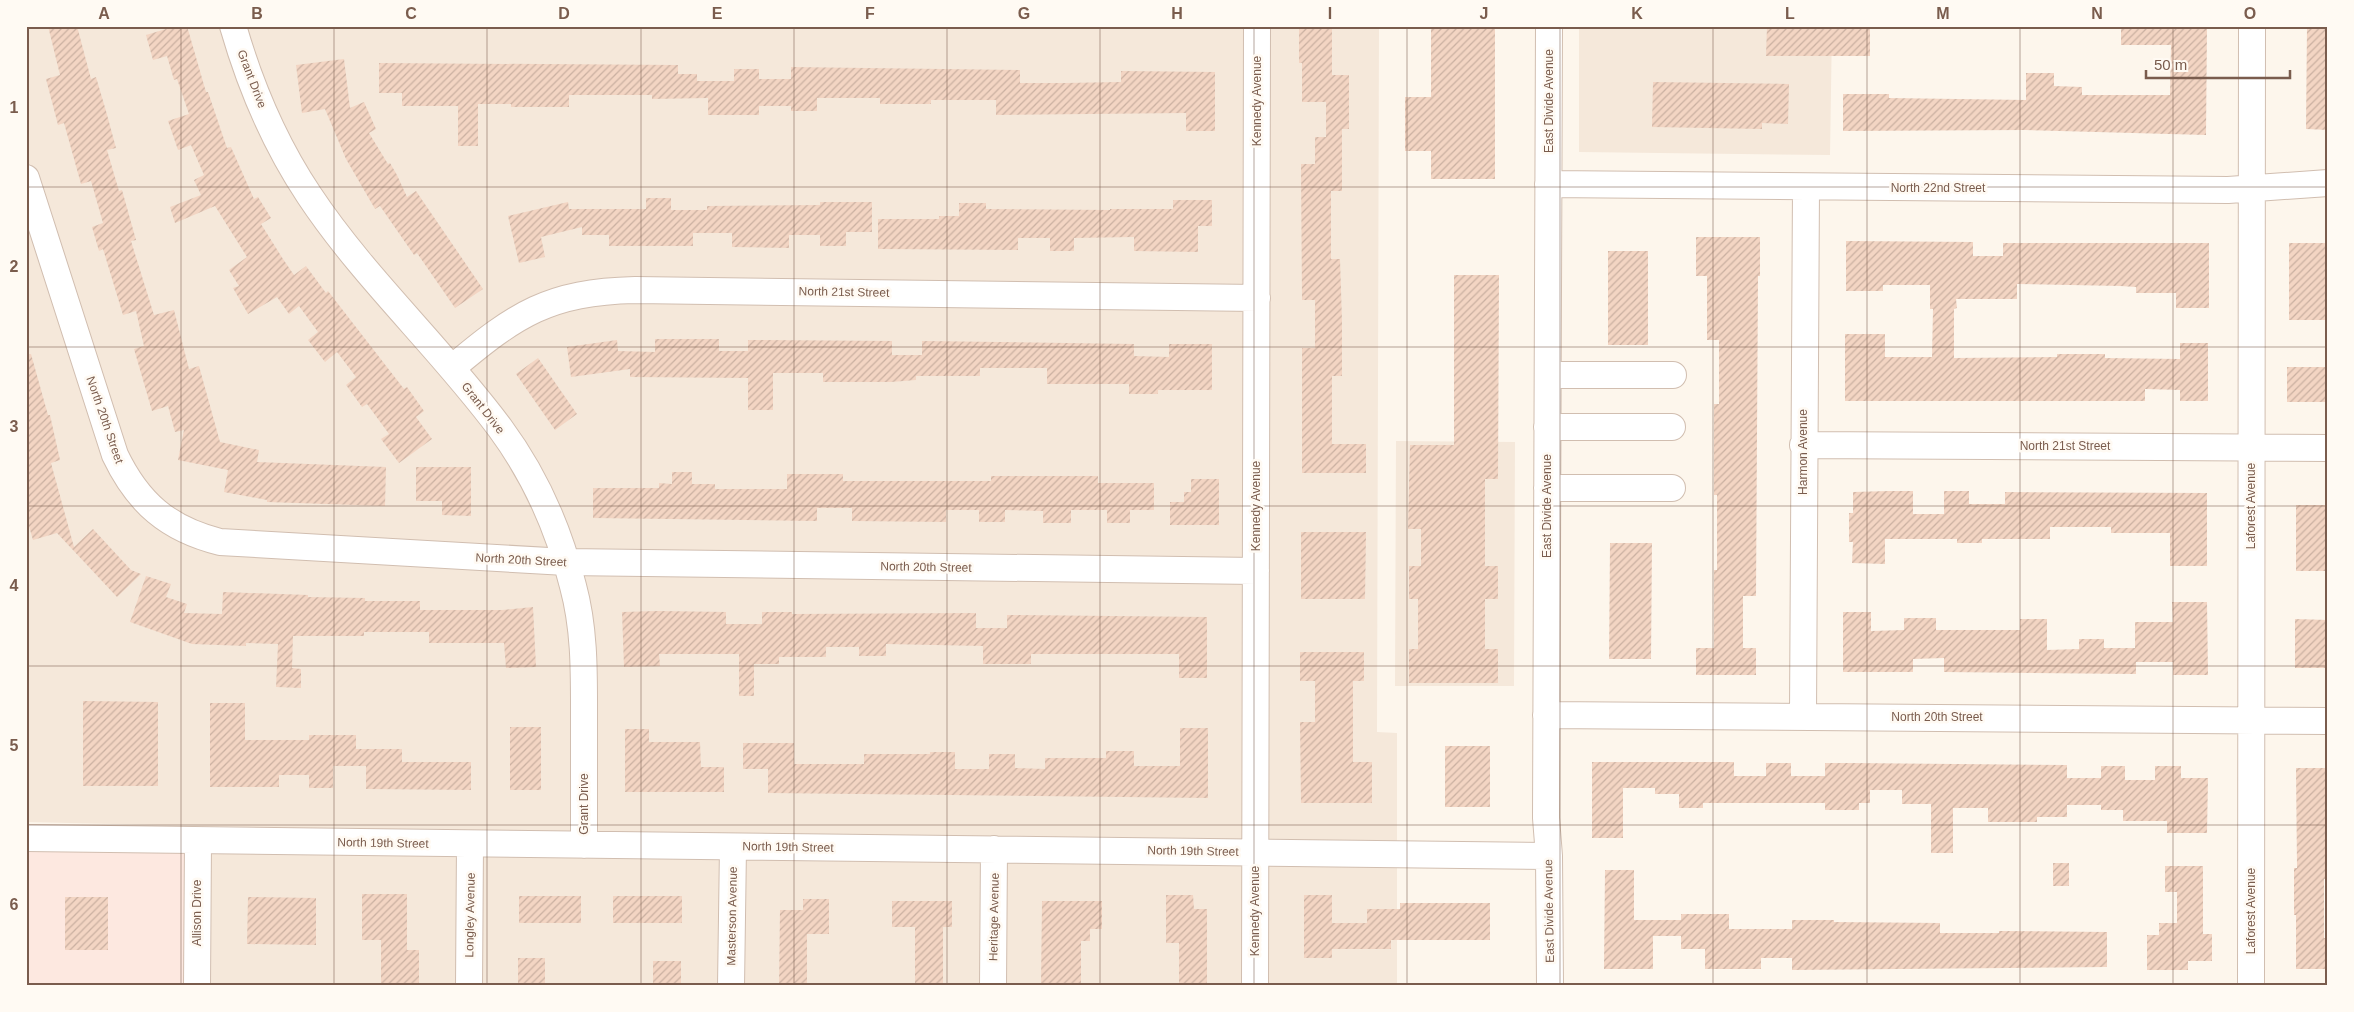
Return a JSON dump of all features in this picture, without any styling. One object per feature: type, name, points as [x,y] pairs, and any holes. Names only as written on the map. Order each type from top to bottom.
[{"type":"street","name":"Grant Drive","points":[[233,26],[264,112],[289,162],[309,195],[346,245],[452,368],[500,428],[527,470],[549,515],[566,562],[578,612],[583,658],[584,845]]},
{"type":"street","name":"Kennedy Avenue","points":[[1256,986],[1257,26]]},
{"type":"street","name":"East Divide Avenue","points":[[1549,26],[1546,818],[1549,856],[1550,986]]},
{"type":"street","name":"Laforest Avenue","points":[[2251,986],[2252,26]]},
{"type":"street","name":"North 20th Street","points":[[26,178],[115,455],[135,492],[165,520],[200,537],[220,542],[566,562],[1256,571]]},
{"type":"street","name":"North 22nd Street","points":[[1548,184],[2252,190],[2328,184]]},
{"type":"street","name":"Harmon Avenue","points":[[1803,716],[1803,445],[1806,187]]},
{"type":"street","name":"North 21st Street","points":[[452,368],[490,336],[526,313],[566,297],[597,292],[665,290],[1257,298]]},
{"type":"street","points":[[1548,374],[1673,375]]},
{"type":"street","points":[[1547,427],[1672,427]]},
{"type":"street","name":"North 21st Street","points":[[1803,445],[2328,448]]},
{"type":"street","points":[[1547,488],[1672,488]]},
{"type":"street","name":"North 20th Street","points":[[1546,715],[2328,721]]},
{"type":"street","name":"North 19th Street","points":[[26,838],[1549,856]]},
{"type":"street","name":"Allison Drive","points":[[197,986],[198,841]]},
{"type":"street","name":"Longley Avenue","points":[[469,986],[470,844]]},
{"type":"street","name":"Masterson Avenue","points":[[731,986],[733,847]]},
{"type":"street","name":"Heritage Avenue","points":[[993,986],[994,849]]},
{"type":"shaded area","points":[[26,26],[1379,26],[1377,732],[1397,733],[1397,986],[188,986],[186,852],[337,829],[26,822]]},
{"type":"shaded area","points":[[1579,26],[1832,26],[1830,155],[1579,152]]},
{"type":"shaded area","points":[[1396,441],[1515,442],[1514,686],[1395,686]]},
{"type":"shaded area","points":[[26,852],[186,852],[188,986],[26,986]]},
{"type":"building","points":[[48,26],[77,26],[91,79],[96,77],[116,148],[107,150],[119,191],[122,190],[136,240],[131,241],[154,315],[174,310],[189,369],[199,366],[220,442],[259,450],[257,462],[386,467],[385,506],[267,502],[267,500],[224,492],[228,470],[178,460],[184,430],[175,432],[168,406],[152,411],[134,349],[144,346],[136,311],[123,315],[103,249],[99,251],[92,227],[103,223],[91,181],[81,184],[64,123],[58,125],[46,79],[60,75]]},
{"type":"building","points":[[176,26],[187,26],[206,92],[208,92],[227,148],[231,147],[254,199],[258,197],[271,218],[261,224],[283,259],[294,275],[306,266],[326,293],[328,291],[404,389],[407,387],[424,411],[416,417],[432,439],[399,463],[381,439],[389,434],[367,404],[362,407],[346,385],[356,377],[337,352],[325,362],[308,340],[318,332],[299,306],[289,314],[277,297],[248,314],[233,288],[239,286],[229,270],[247,257],[215,206],[175,223],[170,207],[201,195],[194,180],[204,175],[191,145],[178,150],[168,121],[189,114],[177,79],[174,80],[167,56],[153,60],[146,35]]},
{"type":"building","points":[[1299,26],[1332,26],[1332,75],[1349,75],[1349,129],[1342,129],[1342,191],[1331,191],[1331,259],[1340,259],[1342,321],[1342,376],[1332,376],[1332,444],[1366,444],[1366,473],[1302,473],[1302,348],[1315,348],[1315,300],[1302,300],[1301,164],[1315,164],[1315,137],[1326,137],[1326,102],[1302,102],[1302,63],[1299,63]]},
{"type":"building","points":[[1431,26],[1495,26],[1495,179],[1431,179],[1431,151],[1405,151],[1405,97],[1431,97]]},
{"type":"building","points":[[1767,26],[1870,26],[1870,56],[1766,56]]},
{"type":"building","points":[[2121,26],[2207,28],[2206,135],[2025,130],[1843,131],[1843,94],[1889,94],[1889,98],[2026,100],[2026,73],[2054,73],[2054,86],[2082,87],[2082,95],[2170,95],[2171,45],[2121,45]]},
{"type":"building","points":[[2307,26],[2328,26],[2328,130],[2306,129]]},
{"type":"building","points":[[344,59],[350,108],[364,102],[376,129],[369,133],[388,164],[390,163],[407,197],[416,191],[483,289],[455,308],[417,253],[414,255],[380,206],[375,209],[346,159],[325,109],[302,113],[296,65]]},
{"type":"building","points":[[379,63],[678,65],[678,74],[697,74],[697,81],[734,81],[734,69],[759,69],[759,79],[791,79],[791,67],[1020,70],[1020,83],[1121,82],[1121,71],[1215,72],[1215,131],[1186,131],[1186,113],[996,115],[996,100],[931,100],[931,104],[880,104],[880,98],[817,98],[817,111],[791,111],[791,106],[759,106],[759,115],[708,115],[708,98],[652,99],[652,95],[569,95],[569,107],[511,107],[511,104],[478,104],[478,146],[458,146],[458,106],[402,106],[402,93],[379,93]]},
{"type":"building","points":[[1653,82],[1789,84],[1788,124],[1762,123],[1762,129],[1652,127]]},
{"type":"building","points":[[646,198],[671,198],[671,210],[707,210],[707,206],[820,205],[820,202],[872,202],[872,232],[846,232],[846,246],[820,246],[820,235],[789,235],[789,248],[732,247],[732,233],[693,233],[693,246],[609,246],[609,235],[582,235],[582,227],[541,237],[545,257],[519,263],[508,216],[568,202],[569,209],[646,209]]},
{"type":"building","points":[[1173,200],[1212,200],[1212,226],[1198,226],[1198,252],[1134,251],[1134,237],[1074,238],[1074,251],[1050,251],[1050,238],[1018,238],[1018,250],[878,249],[878,219],[939,219],[939,216],[959,216],[959,203],[986,203],[986,209],[1110,210],[1173,209]]},
{"type":"building","points":[[1696,237],[1760,237],[1760,276],[1758,276],[1756,596],[1743,596],[1743,648],[1756,648],[1756,675],[1696,675],[1696,648],[1714,648],[1714,570],[1717,570],[1717,495],[1714,495],[1714,404],[1719,404],[1719,340],[1707,340],[1707,276],[1696,276]]},
{"type":"building","points":[[1846,241],[1973,242],[1973,256],[2003,256],[2003,243],[2209,243],[2209,308],[2176,308],[2176,293],[2136,293],[2136,287],[2017,284],[2017,299],[1956,299],[1957,308],[1954,309],[1954,358],[2057,357],[2057,354],[2105,354],[2105,358],[2180,359],[2180,343],[2208,343],[2208,401],[2180,401],[2180,390],[2145,389],[2145,401],[1845,401],[1845,334],[1885,334],[1885,357],[1932,357],[1933,309],[1930,309],[1930,285],[1883,285],[1883,291],[1846,291]]},
{"type":"building","points":[[2289,243],[2328,243],[2328,320],[2289,320]]},
{"type":"building","points":[[1608,251],[1648,251],[1648,345],[1608,345]]},
{"type":"building","points":[[1454,275],[1499,275],[1498,479],[1485,479],[1485,566],[1498,566],[1498,599],[1485,599],[1485,649],[1498,649],[1498,683],[1409,683],[1409,649],[1418,649],[1418,599],[1409,599],[1409,566],[1421,566],[1421,529],[1408,529],[1410,445],[1454,445]]},
{"type":"building","points":[[655,339],[719,339],[719,351],[748,351],[748,340],[892,341],[892,355],[922,355],[922,341],[1134,344],[1134,356],[1169,357],[1169,344],[1212,344],[1212,390],[1158,390],[1158,394],[1129,394],[1129,384],[1047,384],[1047,368],[980,368],[980,376],[916,376],[916,380],[891,382],[823,382],[823,373],[773,373],[773,410],[748,410],[748,378],[630,377],[630,369],[571,377],[567,347],[617,340],[618,351],[655,352]]},
{"type":"building","points":[[31,354],[48,415],[50,415],[60,460],[51,463],[74,547],[93,529],[131,570],[141,574],[117,597],[57,533],[33,540],[26,516],[26,355]]},
{"type":"building","points":[[538,358],[577,414],[555,430],[516,374]]},
{"type":"building","points":[[2287,367],[2328,367],[2328,402],[2287,402]]},
{"type":"building","points":[[416,467],[471,467],[471,516],[442,515],[442,501],[416,501]]},
{"type":"building","points":[[672,472],[692,472],[692,484],[715,484],[715,489],[787,489],[787,474],[843,474],[843,481],[991,481],[991,476],[1098,476],[1098,483],[1154,483],[1154,510],[1130,510],[1130,523],[1107,523],[1107,510],[1071,510],[1071,523],[1043,523],[1043,511],[1005,510],[1005,522],[979,522],[979,510],[946,510],[946,522],[852,521],[852,508],[817,508],[817,521],[593,518],[593,488],[659,488],[659,483],[672,484]]},
{"type":"building","points":[[1191,479],[1219,479],[1219,525],[1170,525],[1170,502],[1184,502],[1184,492],[1191,492]]},
{"type":"building","points":[[1913,491],[1913,514],[1944,514],[1944,491],[1969,491],[1969,504],[2005,504],[2005,492],[2207,493],[2207,566],[2170,566],[2170,533],[2111,533],[2111,527],[2050,527],[2050,539],[1982,539],[1982,543],[1957,543],[1957,539],[1885,539],[1885,564],[1852,563],[1853,542],[1849,542],[1849,513],[1853,513],[1853,492]]},
{"type":"building","points":[[2296,505],[2328,505],[2328,571],[2296,571]]},
{"type":"building","points":[[1301,532],[1366,532],[1365,599],[1301,599]]},
{"type":"building","points":[[1610,543],[1652,543],[1651,659],[1609,659]]},
{"type":"building","points":[[146,576],[171,584],[166,597],[187,604],[184,613],[222,614],[223,592],[365,598],[365,601],[420,601],[420,610],[502,610],[533,607],[536,667],[506,668],[504,643],[429,643],[429,632],[364,632],[364,636],[293,636],[292,668],[301,669],[301,688],[276,687],[278,644],[246,643],[246,646],[192,644],[130,622]]},
{"type":"building","points":[[2172,602],[2207,602],[2208,675],[2173,675],[2173,662],[2136,662],[2136,674],[1944,672],[1944,658],[1913,659],[1913,672],[1843,672],[1843,612],[1871,612],[1871,631],[1904,630],[1904,618],[1936,618],[1936,630],[2020,630],[2020,619],[2047,619],[2047,650],[2079,649],[2079,639],[2104,639],[2104,648],[2135,648],[2135,622],[2173,622]]},
{"type":"building","points":[[622,612],[726,612],[726,624],[762,624],[762,612],[792,612],[792,614],[976,613],[976,628],[1007,628],[1007,615],[1207,617],[1207,678],[1179,678],[1179,654],[1031,654],[1031,664],[983,664],[983,646],[886,644],[886,656],[859,656],[859,647],[826,647],[826,657],[779,657],[779,664],[754,664],[754,696],[739,696],[739,654],[659,654],[660,666],[624,667]]},
{"type":"building","points":[[2295,619],[2328,620],[2328,668],[2295,668]]},
{"type":"building","points":[[1300,652],[1364,652],[1364,681],[1353,681],[1353,762],[1372,762],[1372,803],[1301,803],[1300,722],[1315,722],[1315,681],[1300,681]]},
{"type":"building","points":[[83,701],[158,702],[158,786],[83,786]]},
{"type":"building","points":[[210,703],[245,703],[245,740],[309,740],[309,735],[356,735],[356,749],[402,749],[402,762],[471,762],[471,790],[366,789],[366,766],[333,766],[333,788],[309,788],[309,775],[279,775],[279,787],[210,787]]},
{"type":"building","points":[[510,727],[541,727],[541,790],[510,790]]},
{"type":"building","points":[[1180,728],[1208,728],[1208,798],[768,793],[768,769],[743,769],[743,743],[794,743],[794,764],[864,764],[864,754],[955,752],[955,769],[989,769],[989,754],[1015,754],[1015,768],[1045,769],[1045,758],[1106,758],[1106,751],[1134,751],[1134,766],[1180,766]]},
{"type":"building","points":[[625,729],[649,729],[649,742],[700,742],[701,767],[724,767],[724,792],[625,792]]},
{"type":"building","points":[[1445,746],[1490,746],[1490,807],[1445,807]]},
{"type":"building","points":[[1592,762],[1734,762],[1734,776],[1766,776],[1766,763],[1791,763],[1791,776],[1825,776],[1825,763],[2067,765],[2067,778],[2101,778],[2101,766],[2125,766],[2125,780],[2155,780],[2155,766],[2181,766],[2181,778],[2208,778],[2207,833],[2167,833],[2167,821],[2123,821],[2123,810],[2101,810],[2101,805],[2067,805],[2067,817],[2037,817],[2037,822],[1988,822],[1988,808],[1953,808],[1953,853],[1931,853],[1931,804],[1902,804],[1902,790],[1870,790],[1870,803],[1859,803],[1859,810],[1825,810],[1825,803],[1703,803],[1703,808],[1679,808],[1679,794],[1655,794],[1655,788],[1623,788],[1623,838],[1592,838]]},
{"type":"building","points":[[2296,768],[2325,768],[2326,879],[2324,879],[2324,938],[2328,938],[2328,969],[2296,969],[2294,868],[2297,868]]},
{"type":"building","points":[[2053,863],[2069,863],[2069,886],[2053,886]]},
{"type":"building","points":[[2165,866],[2203,866],[2203,934],[2212,934],[2212,961],[2188,961],[2188,970],[2147,970],[2147,935],[2159,935],[2159,923],[2177,923],[2177,892],[2165,892]]},
{"type":"building","points":[[1605,870],[1634,870],[1634,920],[1681,920],[1681,914],[1729,914],[1729,929],[1792,929],[1792,920],[1834,920],[1834,922],[1940,923],[1940,933],[1999,933],[1999,931],[2107,932],[2107,967],[1792,970],[1792,958],[1761,958],[1761,969],[1705,969],[1705,949],[1681,949],[1681,936],[1653,936],[1653,969],[1604,969]]},
{"type":"building","points":[[362,894],[407,894],[407,950],[419,950],[419,986],[381,986],[381,940],[362,940]]},
{"type":"building","points":[[1166,895],[1193,895],[1194,909],[1207,909],[1207,986],[1179,986],[1179,943],[1166,943]]},
{"type":"building","points":[[1304,895],[1332,895],[1332,923],[1367,923],[1367,909],[1400,909],[1400,903],[1490,903],[1490,940],[1391,940],[1391,949],[1332,949],[1332,958],[1304,958]]},
{"type":"building","points":[[519,896],[581,896],[581,923],[519,923]]},
{"type":"building","points":[[613,896],[682,896],[682,923],[613,923]]},
{"type":"building","points":[[65,897],[108,897],[108,950],[65,950]]},
{"type":"building","points":[[248,897],[316,898],[316,945],[247,944]]},
{"type":"building","points":[[803,899],[829,899],[829,934],[807,934],[807,986],[779,986],[780,910],[803,910]]},
{"type":"building","points":[[892,901],[952,901],[952,927],[943,927],[943,986],[915,986],[915,927],[892,927]]},
{"type":"building","points":[[1042,901],[1102,901],[1102,929],[1090,929],[1090,941],[1081,941],[1081,986],[1041,986]]},
{"type":"building","points":[[518,958],[545,958],[545,986],[518,986]]},
{"type":"building","points":[[653,961],[681,961],[681,986],[653,986]]}]
